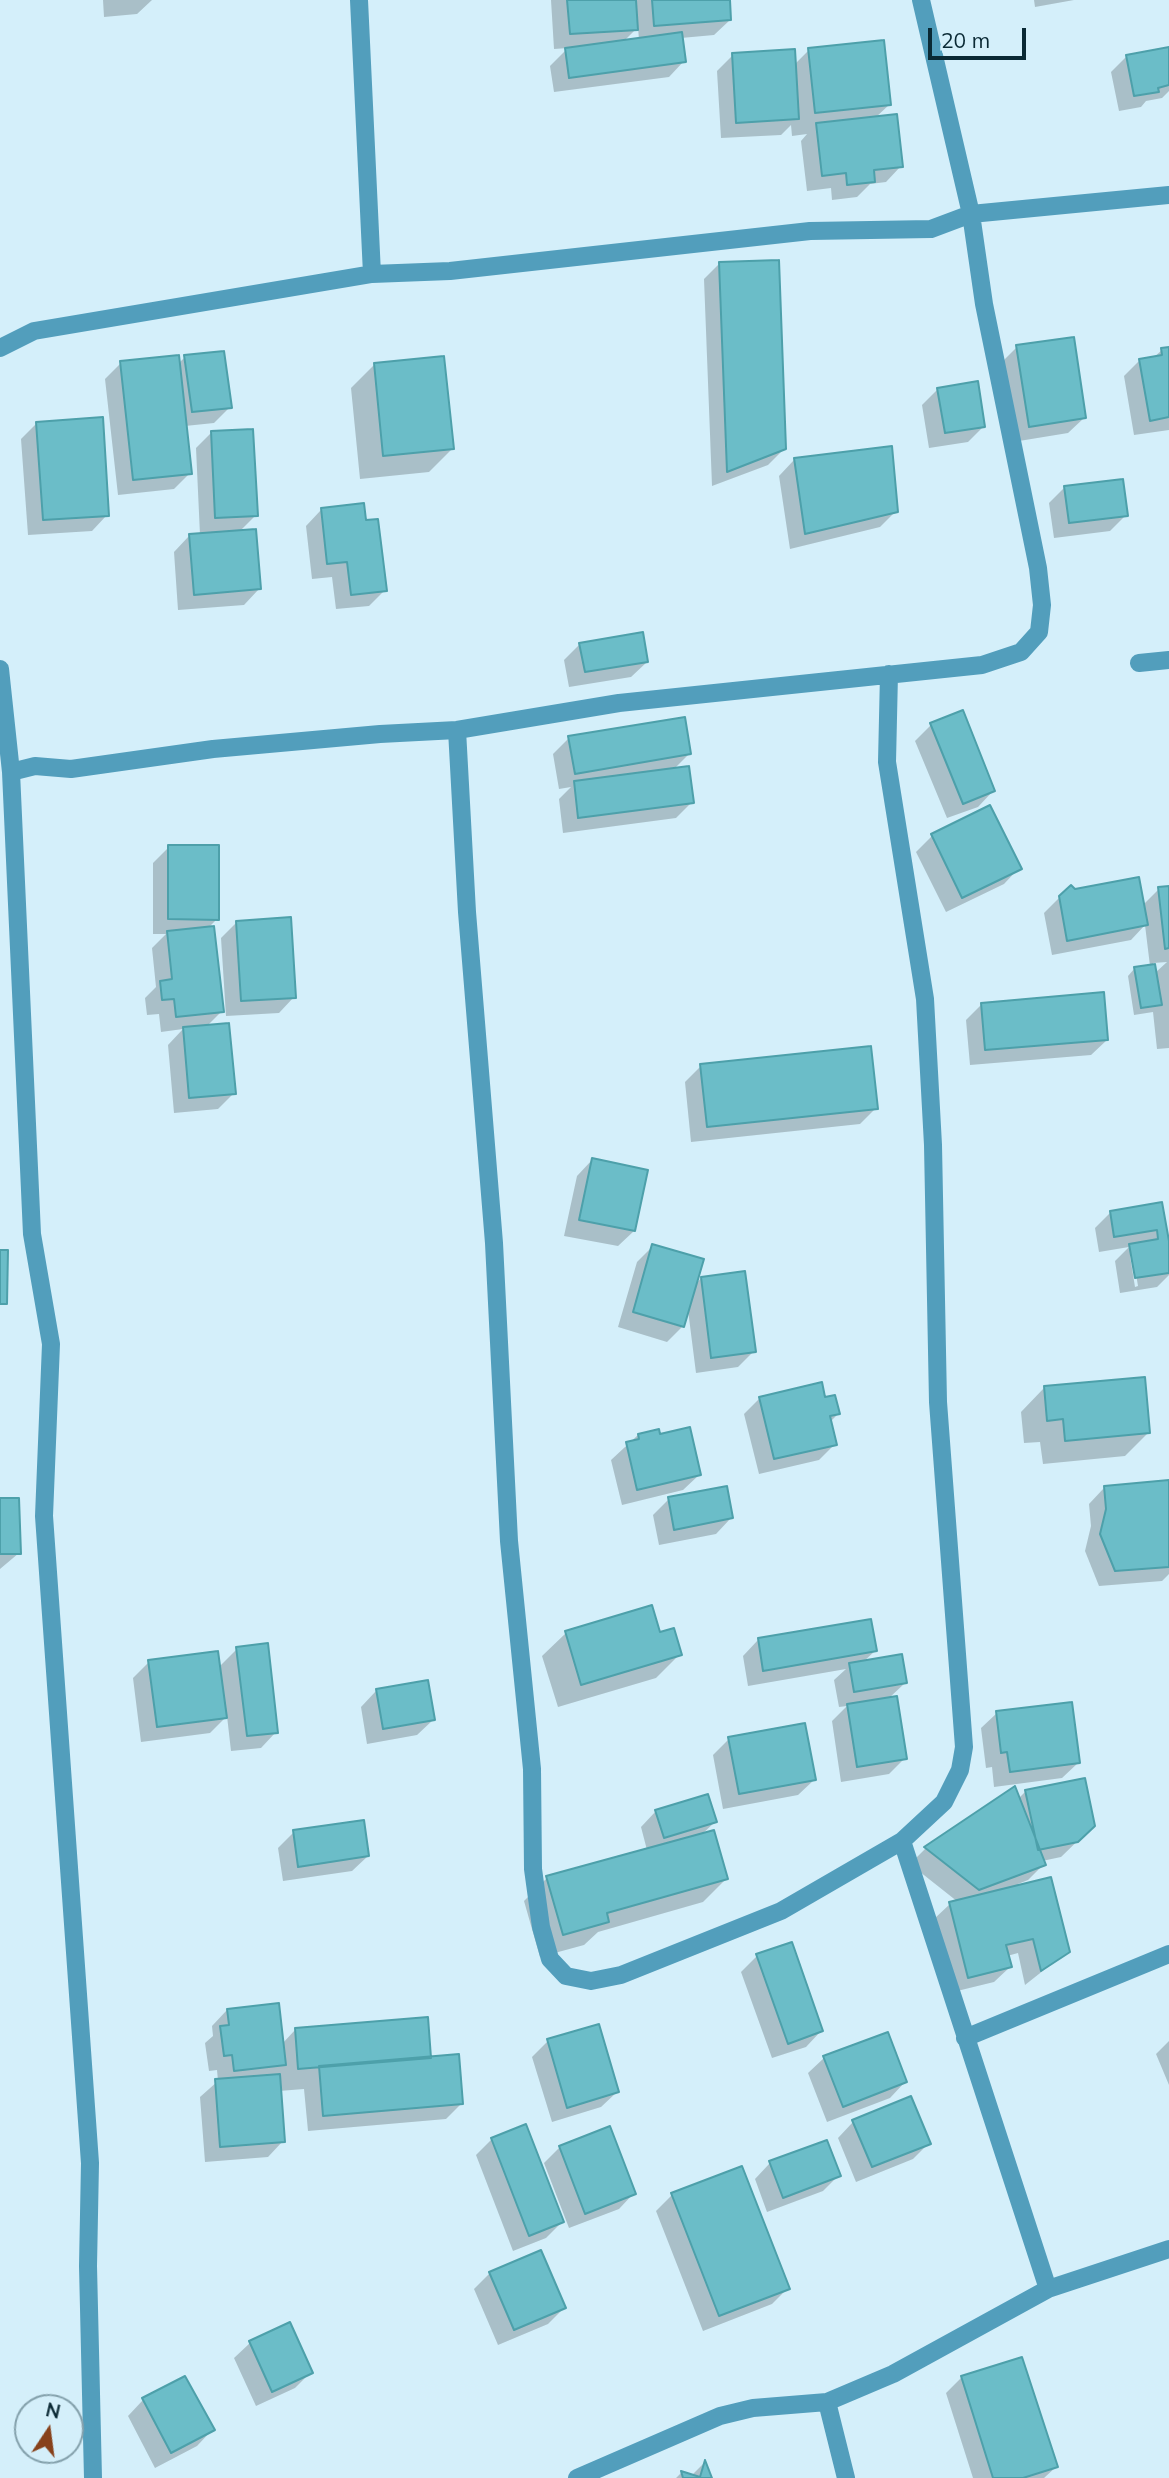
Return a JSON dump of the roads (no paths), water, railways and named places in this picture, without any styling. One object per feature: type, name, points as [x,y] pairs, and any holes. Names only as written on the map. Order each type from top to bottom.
[{"type":"street","points":[[359,0],[372,274]]},
{"type":"street","points":[[11,772],[35,766],[71,769],[213,749],[457,730],[619,703],[982,666],[1021,652],[1039,632],[1042,605],[1038,568],[984,304],[971,214],[921,0]]},
{"type":"street","points":[[0,348],[34,331],[175,305],[372,274],[450,271],[810,231],[931,229],[971,214],[1169,195]]},
{"type":"street","points":[[1139,663],[1169,660]]},
{"type":"street","points":[[0,669],[11,772],[32,1234],[51,1344],[44,1516],[90,2163],[88,2266],[93,2478]]},
{"type":"street","points":[[457,730],[467,912],[494,1244],[509,1541],[532,1769],[533,1869],[541,1927],[550,1959],[566,1976],[591,1981],[621,1975],[781,1911],[902,1841],[944,1801],[960,1770],[964,1747],[937,1402],[933,1145],[925,999],[887,762],[889,674]]},
{"type":"street","points":[[902,1841],[1048,2289]]},
{"type":"street","points":[[965,2038],[1169,1954]]},
{"type":"street","points":[[577,2478],[720,2416],[753,2409],[827,2402],[893,2374],[1048,2289],[1169,2249]]},
{"type":"street","points":[[827,2402],[846,2478]]}]
